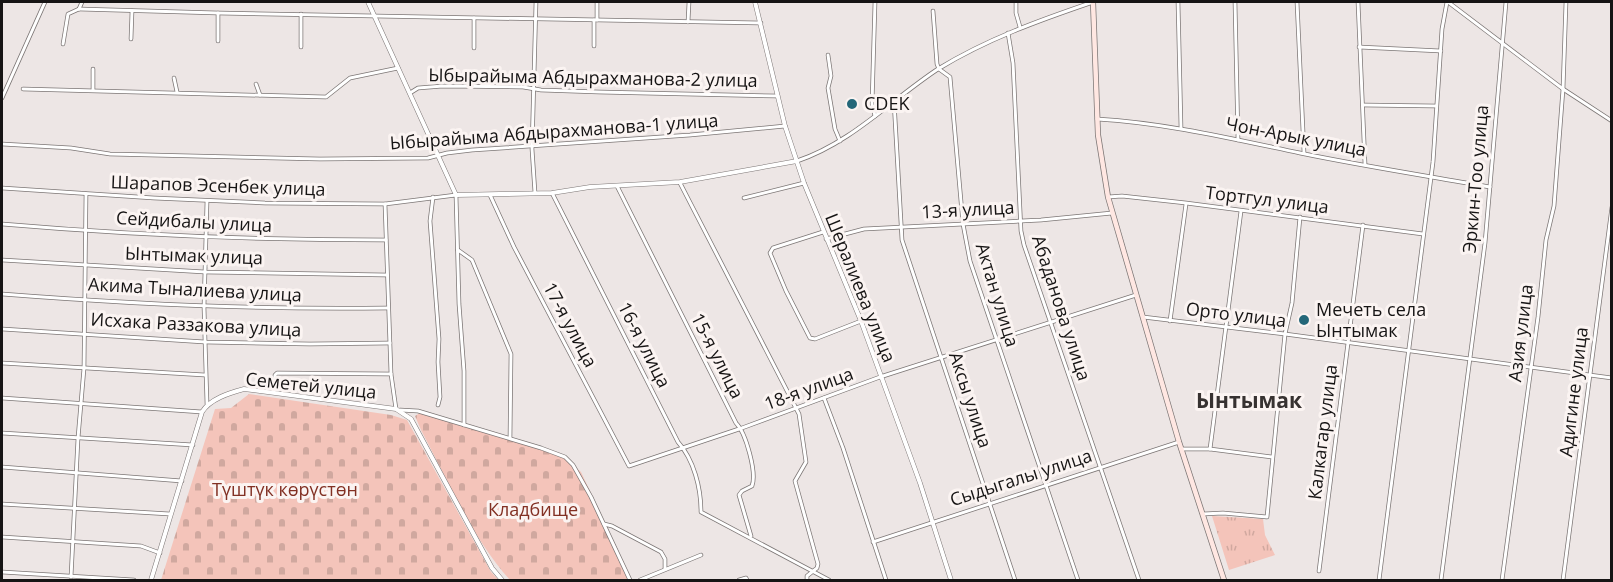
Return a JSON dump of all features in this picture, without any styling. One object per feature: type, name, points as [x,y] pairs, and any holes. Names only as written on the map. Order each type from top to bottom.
[{"type":"main road","points":[[1093,2],[1097,119],[1101,162],[1108,197],[1181,449],[1224,580]]},
{"type":"street","points":[[2,98],[45,2]]},
{"type":"street","points":[[79,9],[82,2]]},
{"type":"street","points":[[368,2],[456,195],[464,371],[464,425]]},
{"type":"street","points":[[535,193],[532,146],[536,2]]},
{"type":"street","points":[[594,46],[597,2]]},
{"type":"street","points":[[688,22],[689,2]]},
{"type":"street","name":"Шералиева улица","points":[[755,2],[785,126],[804,183],[861,321],[951,580]]},
{"type":"street","points":[[875,2],[873,104],[875,116]]},
{"type":"street","points":[[1016,2],[1020,27]]},
{"type":"street","points":[[456,195],[552,193],[590,187],[680,182],[797,161],[819,153],[840,141],[939,69],[983,45],[1020,27],[1093,2]]},
{"type":"street","points":[[1178,2],[1181,128]]},
{"type":"street","points":[[1235,2],[1238,140]]},
{"type":"street","points":[[1297,2],[1304,153]]},
{"type":"street","points":[[1358,2],[1365,164]]},
{"type":"street","points":[[1379,580],[1431,177],[1447,2],[1563,89],[1611,121]]},
{"type":"street","name":"Эркин-Тоо улица","points":[[1441,580],[1485,243],[1506,2]]},
{"type":"street","name":"Азия улица","points":[[1502,580],[1546,240],[1554,206],[1563,89],[1566,2]]},
{"type":"street","points":[[63,44],[68,14],[79,9],[760,22]]},
{"type":"street","points":[[131,39],[132,10]]},
{"type":"street","name":"Актан улица","points":[[933,11],[939,69],[950,77],[963,224],[970,261],[1078,580]]},
{"type":"street","points":[[218,13],[218,41]]},
{"type":"street","points":[[301,14],[301,47]]},
{"type":"street","points":[[474,18],[474,48]]},
{"type":"street","name":"Абаданова улица","points":[[1008,33],[1014,75],[1020,221],[1024,244],[1139,580]]},
{"type":"street","points":[[1359,47],[1441,51]]},
{"type":"street","points":[[828,55],[831,76],[828,88],[835,129],[840,141]]},
{"type":"street","points":[[23,89],[326,97],[350,78],[398,68]]},
{"type":"street","points":[[93,69],[93,90]]},
{"type":"street","points":[[174,78],[177,92]]},
{"type":"street","points":[[256,84],[260,95]]},
{"type":"street","name":"Ыбырайыма Абдырахманова-2 улица","points":[[410,93],[418,88],[443,86],[778,96]]},
{"type":"street","name":"Аксы улица","points":[[894,101],[902,240],[1015,580]]},
{"type":"street","points":[[1363,105],[1437,106]]},
{"type":"street","name":"Чон-Арык улица","points":[[1097,119],[1134,121],[1181,128],[1490,187]]},
{"type":"street","name":"Ыбырайыма Абдырахманова-1 улица","points":[[2,144],[71,148],[110,154],[416,159],[472,150],[785,126]]},
{"type":"street","points":[[680,182],[799,414],[806,462],[795,481],[818,564],[807,576],[807,580]]},
{"type":"street","points":[[744,198],[804,183]]},
{"type":"street","name":"15-я улица","points":[[618,186],[736,423],[742,428],[754,477],[752,486],[742,490],[739,495],[751,537]]},
{"type":"street","name":"Шарапов Эсенбек улица","points":[[2,188],[207,201],[385,204],[456,195]]},
{"type":"street","name":"16-я улица","points":[[552,193],[678,442],[688,452],[699,490],[701,512],[751,537]]},
{"type":"street","points":[[71,577],[84,368],[86,194]]},
{"type":"street","name":"17-я улица","points":[[490,195],[514,247],[630,466]]},
{"type":"street","name":"Тортгул улица","points":[[1108,197],[1122,196],[1186,203],[1423,234]]},
{"type":"street","points":[[433,197],[430,221],[439,339],[440,397],[438,405]]},
{"type":"street","points":[[151,580],[202,412],[207,404],[204,307],[207,201]]},
{"type":"street","points":[[1170,321],[1186,203]]},
{"type":"street","points":[[385,204],[391,374],[398,409],[418,411],[510,438],[565,458],[573,465],[630,580]]},
{"type":"street","name":"Адигине улица","points":[[1563,580],[1611,207]]},
{"type":"street","points":[[1210,448],[1241,211]]},
{"type":"street","name":"13-я улица","points":[[826,239],[864,229],[1020,221],[1112,213]]},
{"type":"street","points":[[1201,514],[1223,513],[1267,517],[1285,334],[1292,303],[1300,217]]},
{"type":"street","name":"Сейдибалы улица","points":[[2,224],[293,240],[386,240]]},
{"type":"street","name":"Калкагар улица","points":[[1319,571],[1363,225]]},
{"type":"street","points":[[823,232],[773,248],[770,254],[810,338],[815,339],[861,321]]},
{"type":"street","points":[[458,250],[472,260],[511,354],[510,438]]},
{"type":"street","name":"Ынтымак улица","points":[[2,260],[205,272],[386,275]]},
{"type":"street","name":"Акима Тыналиева улица","points":[[2,294],[204,307],[388,308]]},
{"type":"street","name":"18-я улица","points":[[630,466],[880,377],[1136,295]]},
{"type":"street","name":"Орто улица","points":[[1143,317],[1611,378]]},
{"type":"street","name":"Исхака Раззакова улица","points":[[2,329],[205,342],[390,343]]},
{"type":"street","points":[[2,363],[205,375]]},
{"type":"street","points":[[273,392],[275,375],[278,373],[391,374]]},
{"type":"street","name":"Семетей улица","points":[[207,404],[244,389],[398,409],[411,419],[486,557],[502,580]]},
{"type":"street","points":[[2,398],[202,412]]},
{"type":"street","points":[[824,398],[843,448],[886,580]]},
{"type":"street","points":[[2,433],[193,445]]},
{"type":"street","name":"Сыдыгалы улица","points":[[873,542],[1179,442]]},
{"type":"street","points":[[1181,449],[1210,448],[1272,457]]},
{"type":"street","points":[[2,467],[182,481]]},
{"type":"street","points":[[2,504],[171,514]]},
{"type":"street","points":[[604,524],[661,552],[665,568]]},
{"type":"street","points":[[2,537],[141,546],[160,553]]},
{"type":"street","points":[[751,537],[829,580]]},
{"type":"street","points":[[640,580],[701,555]]},
{"type":"street","points":[[2,572],[134,580]]},
{"type":"street","points":[[739,580],[746,578],[747,580]]},
{"type":"green space","name":"Түштүк көрүстөн","points":[[249,394],[391,415],[407,420],[491,572],[499,580],[161,580],[215,409],[231,408]]},
{"type":"green space","name":"Кладбище","points":[[420,413],[563,456],[581,472],[632,580],[510,580],[496,564],[461,508],[421,430],[415,416]]},
{"type":"green space","points":[[1212,516],[1263,519],[1265,535],[1275,555],[1229,570]]},
{"type":"place","name":"CDEK","points":[[852,104]]},
{"type":"place","name":"Мечеть села Ынтымак","points":[[1304,320]]},
{"type":"district","name":"Ынтымак","points":[[1249,401]]}]
